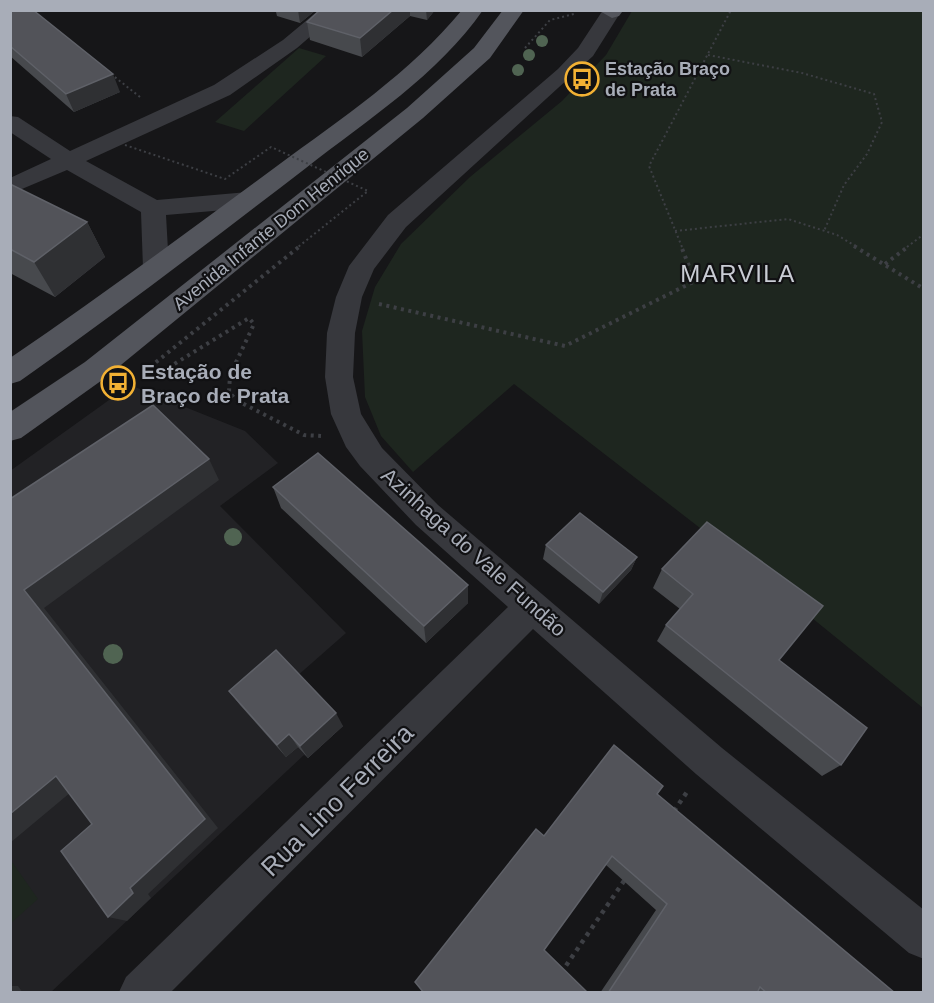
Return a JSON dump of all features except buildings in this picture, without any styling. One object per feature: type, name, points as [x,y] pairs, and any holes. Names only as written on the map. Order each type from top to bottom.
[{"type":"main road","name":"Avenida Infante Dom Henrique","points":[[10,373],[248,200],[380,99],[456,33],[473,10]]},
{"type":"main road","name":"Avenida Infante Dom Henrique","points":[[10,429],[95,370],[415,113],[482,53],[514,10]]},
{"type":"street","points":[[10,187],[222,90],[290,44],[332,10]]},
{"type":"street","name":"Azinhaga do Vale Fundão","points":[[611,11],[586,52],[398,221],[362,266],[349,297],[341,333],[339,377],[346,414],[357,438],[371,457],[420,508],[709,761],[924,938]]},
{"type":"street","points":[[10,122],[69,161],[153,208],[248,200]]},
{"type":"street","points":[[153,208],[156,268]]},
{"type":"street","name":"Rua Lino Ferreira","points":[[141,993],[532,607]]},
{"type":"path","points":[[349,297],[566,346],[695,281],[648,166],[731,10]]},
{"type":"path","points":[[708,55],[802,73],[874,94],[882,122],[867,154],[844,185],[824,231]]},
{"type":"path","points":[[102,67],[164,116]]},
{"type":"path","points":[[125,145],[225,179],[271,147],[368,191],[150,367],[158,374],[249,318],[254,324],[230,375],[229,392],[236,400],[304,435],[357,438]]},
{"type":"path","points":[[675,231],[788,219],[837,235],[924,289]]},
{"type":"path","points":[[885,264],[924,234]]},
{"type":"path","points":[[669,818],[709,761]]},
{"type":"path","points":[[559,976],[629,874]]},
{"type":"shaded area","points":[[632,11],[923,11],[923,708],[722,545],[514,384],[413,472],[381,436],[365,397],[362,331],[375,287],[401,244],[470,177],[562,101],[606,55]]},
{"type":"shaded area","points":[[299,48],[326,56],[244,131],[215,122]]},
{"type":"shaded area","points":[[130,385],[245,431],[278,463],[220,506],[346,633],[296,677],[343,726],[308,758],[304,755],[51,992],[11,992],[10,471]]},
{"type":"shaded area","points":[[10,859],[38,899],[11,923],[10,923]]},
{"type":"place","name":"Estação Braço de Prata","points":[[582,79]]},
{"type":"place","name":"Estação de Braço de Prata","points":[[118,383]]},
{"type":"district","name":"MARVILA","points":[[738,273]]}]
